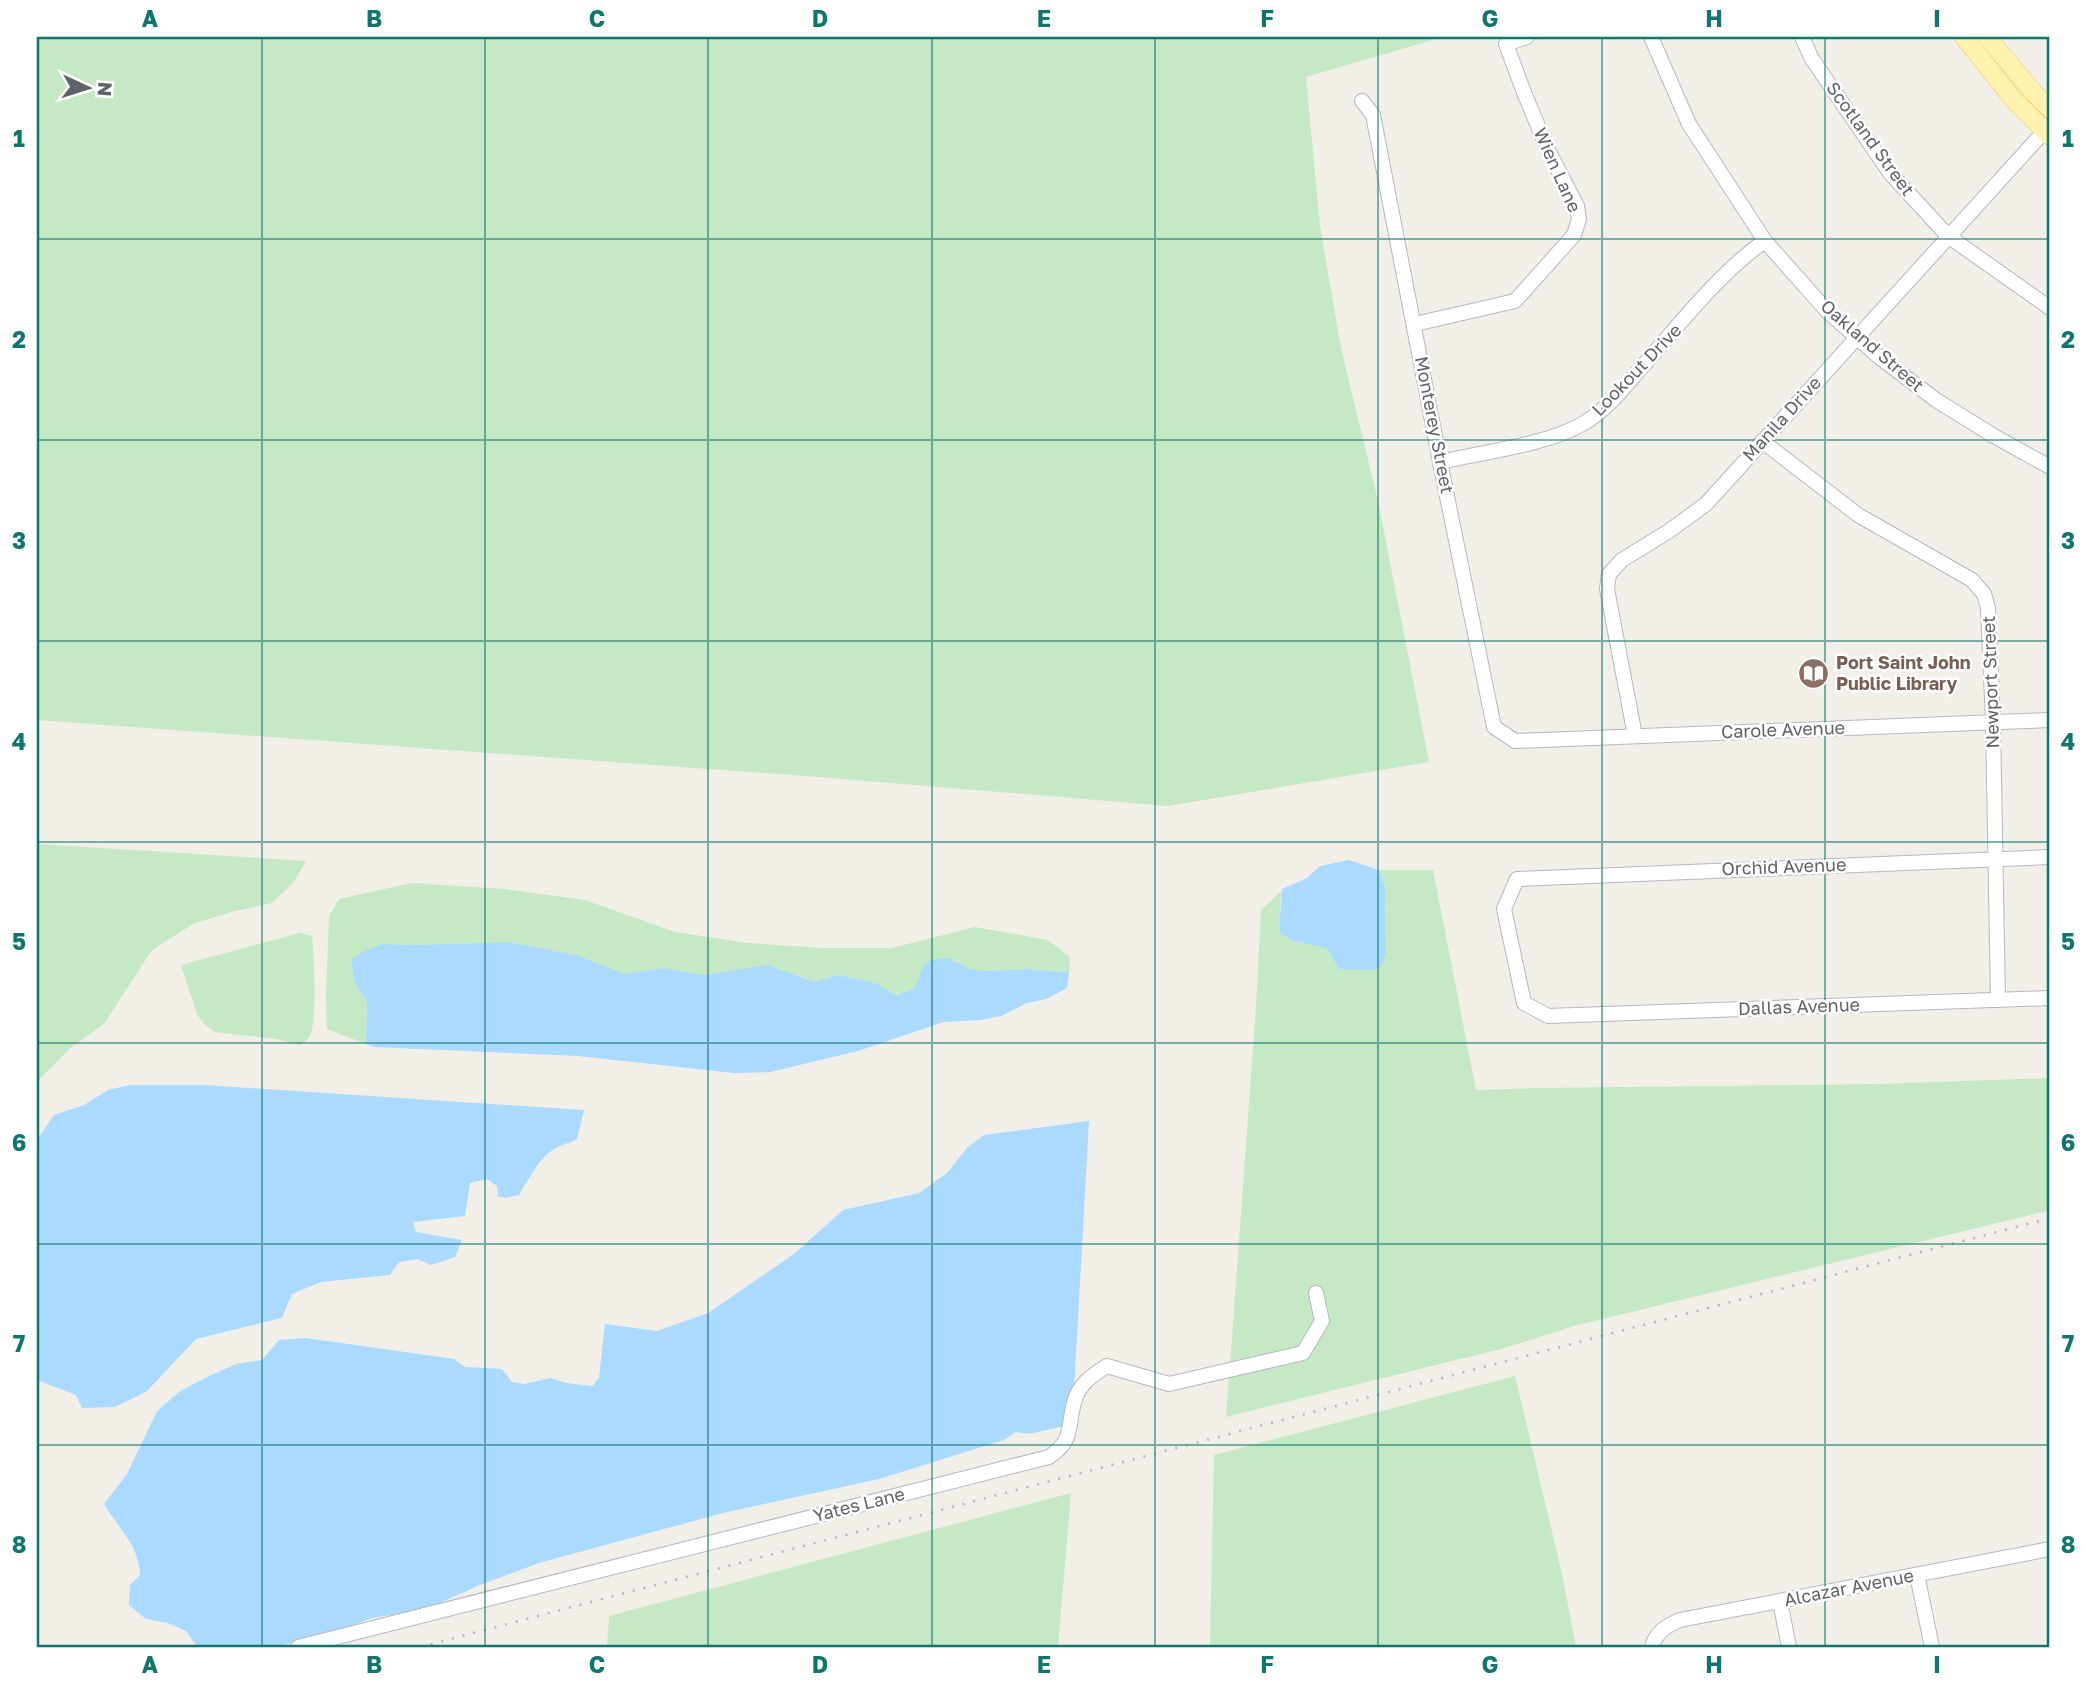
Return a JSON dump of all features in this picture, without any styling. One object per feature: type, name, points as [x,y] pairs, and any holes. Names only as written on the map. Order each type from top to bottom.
[{"type":"main road","points":[[1964,37],[2013,100],[2048,131]]},
{"type":"main road","points":[[1987,37],[2050,109]]},
{"type":"street","name":"Wien Lane","points":[[1415,324],[1515,301],[1574,235],[1579,219],[1577,206],[1544,140],[1506,44],[1527,37]]},
{"type":"street","name":"Oakland Street","points":[[1651,37],[1689,124],[1765,241],[1827,311],[1879,357],[1936,400],[2050,467]]},
{"type":"street","name":"Scotland Street","points":[[1802,37],[1812,59],[1890,173],[1948,236],[2050,308]]},
{"type":"street","name":"Monterey Street","points":[[1362,101],[1373,115],[1494,727],[1515,741]]},
{"type":"street","name":"Manila Drive","points":[[1634,736],[1607,589],[1609,574],[1622,560],[1670,531],[1706,504],[1948,236],[2048,131]]},
{"type":"street","name":"Lookout Drive","points":[[1440,462],[1535,441],[1584,423],[1620,393],[1731,269],[1765,241]]},
{"type":"street","name":"Newport Street","points":[[1762,440],[1858,515],[1972,580],[1984,594],[1988,608],[1993,722],[1998,1000]]},
{"type":"street","name":"Carole Avenue","points":[[1515,741],[2050,720]]},
{"type":"street","name":"Orchid Avenue","points":[[1548,1016],[1524,1003],[1504,909],[1517,879],[2050,857]]},
{"type":"street","name":"Dallas Avenue","points":[[1548,1016],[2050,998]]},
{"type":"street","name":"Yates Lane","points":[[298,1647],[1049,1457],[1061,1449],[1069,1437],[1074,1401],[1082,1385],[1092,1375],[1107,1366],[1169,1384],[1303,1353],[1322,1321],[1316,1293]]},
{"type":"street","name":"Alcazar Avenue","points":[[1653,1643],[1665,1627],[1680,1620],[2050,1549]]},
{"type":"street","points":[[1917,1575],[1931,1647]]},
{"type":"street","points":[[1780,1601],[1789,1647]]},
{"type":"green space","points":[[37,37],[1443,37],[1306,77],[1320,226],[1341,348],[1378,501],[1429,762],[1168,806],[819,777],[37,720]]},
{"type":"green space","points":[[37,844],[306,861],[293,883],[272,903],[195,923],[152,950],[104,1024],[70,1048],[37,1082]]},
{"type":"green space","points":[[1379,870],[1433,870],[1476,1090],[1541,1086],[1879,1084],[2050,1078],[2050,1210],[1574,1326],[1505,1348],[1226,1417],[1229,1376],[1305,1358],[1328,1321],[1320,1287],[1309,1289],[1316,1321],[1299,1349],[1230,1365],[1261,910],[1281,891],[1279,932],[1293,941],[1328,948],[1339,969],[1386,953],[1385,887]]},
{"type":"green space","points":[[412,883],[504,889],[585,900],[675,932],[748,943],[821,948],[892,948],[975,927],[1048,940],[1070,957],[1069,972],[1026,969],[984,971],[924,965],[914,989],[895,995],[876,983],[836,975],[815,982],[768,965],[703,975],[665,968],[624,974],[577,955],[508,942],[382,944],[355,983],[367,1002],[366,1044],[327,1029],[329,916],[339,899]]},
{"type":"green space","points":[[300,933],[312,936],[313,945],[314,1018],[307,1040],[300,1045],[277,1039],[215,1032],[203,1023],[197,1014],[181,965]]},
{"type":"green space","points":[[1515,1376],[1562,1574],[1576,1647],[1210,1647],[1214,1455]]},
{"type":"green space","points":[[1071,1493],[1058,1647],[607,1647],[609,1616]]},
{"type":"water","points":[[1349,860],[1379,870],[1385,887],[1386,953],[1382,965],[1375,970],[1339,969],[1327,948],[1293,941],[1279,932],[1282,889],[1307,878],[1320,866]]},
{"type":"water","points":[[508,942],[577,955],[624,974],[665,968],[703,975],[768,965],[815,982],[836,975],[876,983],[895,995],[914,989],[924,965],[932,960],[949,958],[969,969],[984,971],[1026,969],[1069,972],[1067,988],[1001,1016],[944,1022],[858,1051],[770,1072],[734,1073],[578,1056],[375,1047],[366,1044],[367,1002],[355,983],[351,960],[382,944]]},
{"type":"water","points":[[130,1085],[204,1085],[584,1110],[577,1139],[556,1148],[544,1157],[519,1195],[505,1198],[498,1196],[497,1186],[487,1179],[470,1183],[465,1216],[413,1222],[416,1232],[462,1240],[455,1257],[431,1265],[417,1259],[399,1262],[390,1275],[321,1282],[292,1294],[282,1318],[196,1339],[146,1392],[115,1407],[82,1408],[76,1395],[37,1380],[37,1140],[54,1115],[84,1105],[108,1090]]},
{"type":"water","points":[[1089,1121],[1074,1389],[1064,1426],[1029,1434],[1016,1432],[1004,1440],[879,1479],[723,1513],[539,1563],[426,1609],[372,1618],[327,1634],[276,1647],[197,1647],[186,1631],[168,1623],[146,1619],[129,1605],[130,1585],[140,1575],[139,1564],[132,1546],[104,1504],[127,1474],[157,1411],[179,1392],[207,1377],[236,1364],[262,1360],[279,1340],[306,1338],[454,1359],[465,1367],[502,1369],[512,1382],[524,1384],[551,1378],[566,1383],[593,1386],[599,1377],[605,1324],[657,1331],[708,1313],[794,1254],[843,1210],[919,1193],[947,1173],[967,1148],[984,1135]]},
{"type":"railway","points":[[420,1647],[2050,1218]]},
{"type":"place","name":"Port Saint John Public Library","points":[[1813,673]]}]
